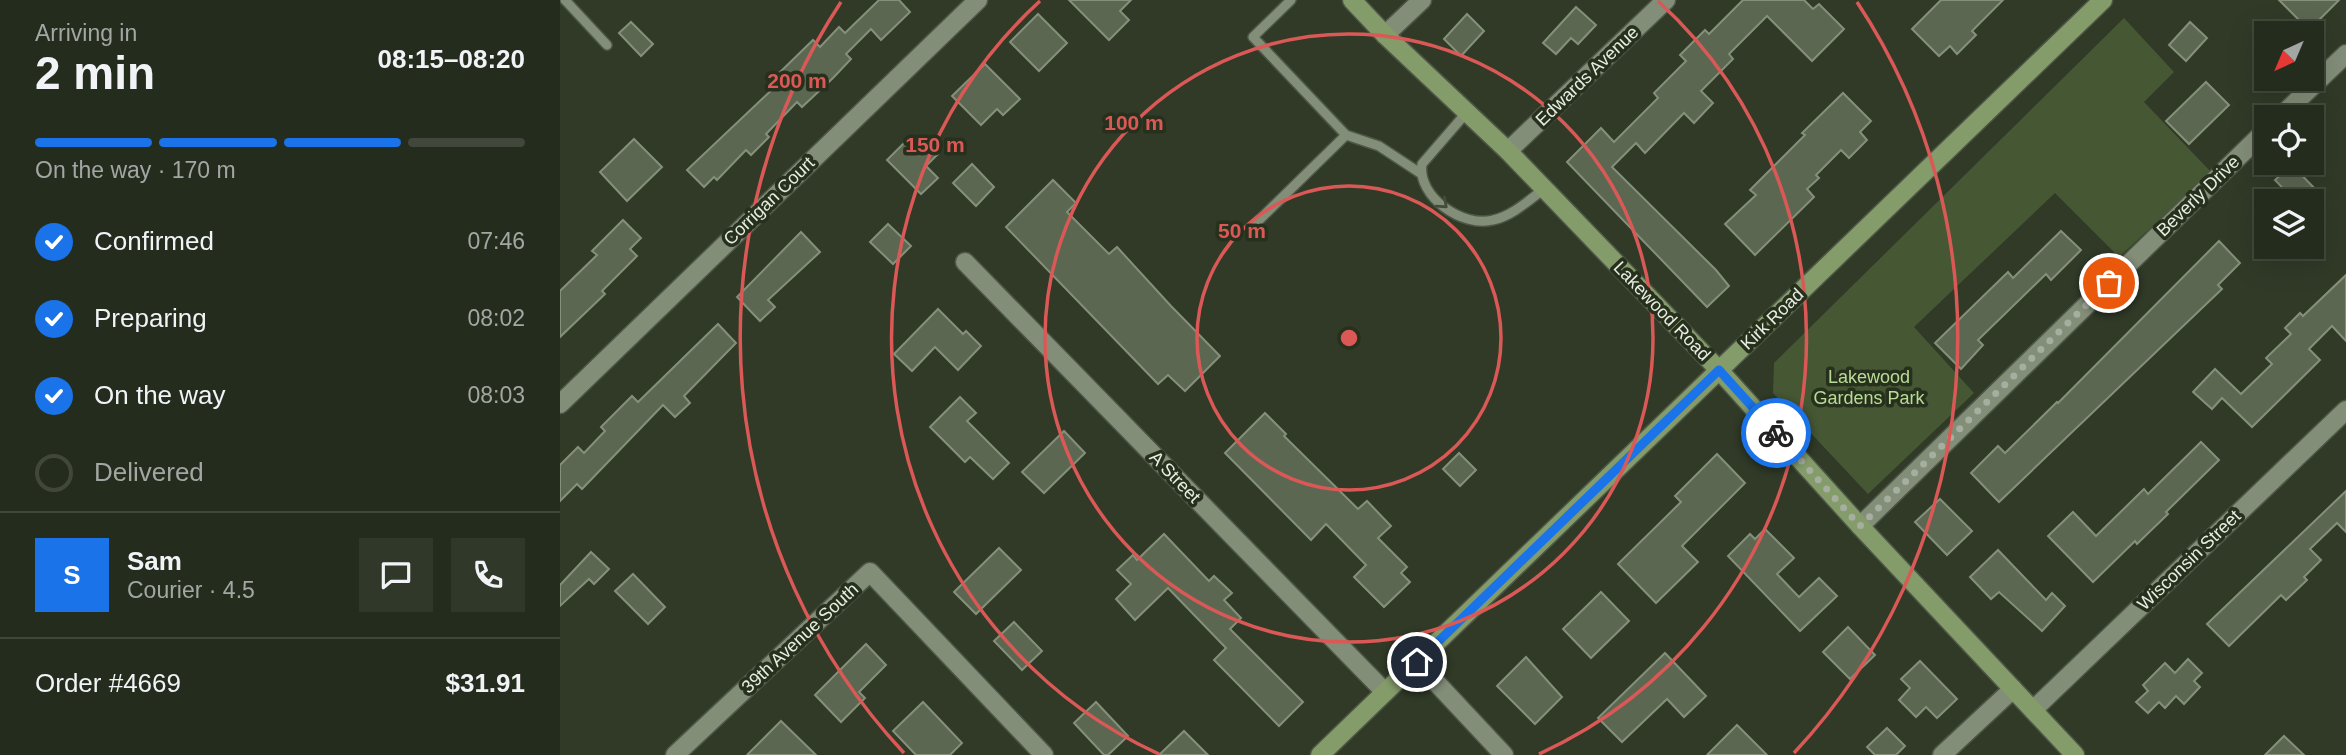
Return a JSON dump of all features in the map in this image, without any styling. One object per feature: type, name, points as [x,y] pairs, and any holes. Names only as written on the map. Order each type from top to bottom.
[{"type":"street","name":"Corrigan Court","points":[[560,404],[978,0]]},
{"type":"street","name":"Lakewood Road","points":[[1352,0],[1385,35],[1508,151],[1719,370],[1860,526],[2075,755]]},
{"type":"street","points":[[1385,35],[1422,0]]},
{"type":"street","name":"Edwards Avenue","points":[[1508,151],[1666,0]]},
{"type":"street","name":"Kirk Road","points":[[1320,755],[2104,0]]},
{"type":"street","points":[[2293,105],[2346,54]]},
{"type":"street","name":"Beverly Drive","points":[[1860,526],[2254,142]]},
{"type":"street","name":"A Street","points":[[965,262],[1385,692]]},
{"type":"street","name":"Wisconsin Street","points":[[2033,710],[2346,410]]},
{"type":"street","name":"39th Avenue South","points":[[675,755],[870,572],[1044,755]]},
{"type":"street","points":[[1417,662],[1504,755]]},
{"type":"street","points":[[1942,755],[2013,690]]},
{"type":"lane","points":[[565,0],[607,45]]},
{"type":"lane","points":[[1291,0],[1253,37],[1346,135],[1379,146],[1420,173]]},
{"type":"lane","points":[[1467,112],[1422,164],[1420,173],[1425,187],[1436,199],[1453,214],[1469,220],[1492,221],[1511,213],[1544,189]]},
{"type":"lane","points":[[1253,226],[1346,135]]},
{"type":"green space","name":"Lakewood Gardens Park","points":[[2124,18],[2174,72],[2144,102],[2211,172],[2119,257],[2055,193],[1914,327],[1974,393],[1868,494],[1773,393],[1774,363]]},
{"type":"building","points":[[879,0],[899,0],[910,12],[881,40],[871,29],[846,54],[851,59],[833,78],[802,107],[797,102],[766,134],[769,137],[751,155],[746,150],[717,180],[714,177],[704,187],[687,170],[778,84],[773,79],[813,40],[820,47],[839,27],[845,33]]},
{"type":"building","points":[[1069,0],[1131,0],[1120,11],[1129,20],[1109,40]]},
{"type":"building","points":[[1743,0],[1804,0],[1813,9],[1819,4],[1844,29],[1812,61],[1767,16],[1729,54],[1733,59],[1701,91],[1713,103],[1694,123],[1684,113],[1645,153],[1636,143],[1612,167],[1729,286],[1707,307],[1567,162],[1601,128],[1614,142],[1658,98],[1654,93],[1686,61],[1680,55],[1705,30],[1709,34]]},
{"type":"building","points":[[1941,0],[2003,0],[1972,31],[1976,35],[1957,54],[1950,46],[1939,56],[1912,29]]},
{"type":"building","points":[[2279,0],[2339,0],[2318,21],[2300,21]]},
{"type":"building","points":[[1576,7],[1596,25],[1578,44],[1571,38],[1556,54],[1543,43]]},
{"type":"building","points":[[1038,14],[1067,43],[1039,71],[1010,42]]},
{"type":"building","points":[[1467,14],[1484,31],[1461,56],[1444,39]]},
{"type":"building","points":[[631,22],[653,44],[641,56],[619,33]]},
{"type":"building","points":[[2190,22],[2207,38],[2186,61],[2169,45]]},
{"type":"building","points":[[985,64],[1020,99],[1003,115],[997,109],[981,125],[952,96]]},
{"type":"building","points":[[2206,82],[2229,105],[2189,144],[2166,121]]},
{"type":"building","points":[[1843,93],[1871,121],[1860,132],[1867,140],[1849,158],[1841,150],[1816,175],[1819,178],[1807,189],[1814,197],[1755,255],[1725,224],[1756,195],[1750,190]]},
{"type":"building","points":[[920,136],[938,154],[926,166],[938,178],[921,194],[887,160],[904,143],[908,148]]},
{"type":"building","points":[[634,139],[662,167],[627,201],[600,172]]},
{"type":"building","points":[[972,164],[994,187],[976,206],[953,183]]},
{"type":"building","points":[[2281,175],[2302,175],[2315,189],[2284,189],[2275,180]]},
{"type":"building","points":[[1053,180],[1076,203],[1067,212],[1109,254],[1117,247],[1220,356],[1185,391],[1168,375],[1158,384],[1006,227]]},
{"type":"building","points":[[623,220],[641,238],[630,249],[637,256],[602,291],[605,294],[560,337],[560,291],[597,255],[592,251]]},
{"type":"building","points":[[888,224],[911,246],[893,264],[870,242]]},
{"type":"building","points":[[2061,231],[2081,250],[2051,280],[2046,274],[1978,340],[1983,345],[1961,369],[1935,343],[2008,272],[2013,278]]},
{"type":"building","points":[[801,232],[820,252],[768,300],[775,307],[760,321],[737,297]]},
{"type":"building","points":[[2219,241],[2240,263],[2218,285],[2222,289],[1999,502],[1971,473],[1998,446],[2005,453]]},
{"type":"building","points":[[2346,275],[2346,341],[2332,326],[2309,349],[2320,360],[2252,427],[2222,398],[2212,409],[2193,392],[2215,369],[2241,394],[2272,364],[2266,358],[2291,334],[2285,328],[2300,313],[2303,316]]},
{"type":"building","points":[[938,309],[963,334],[966,331],[981,346],[958,370],[935,347],[912,371],[894,354]]},
{"type":"building","points":[[718,324],[736,343],[684,396],[690,403],[675,417],[663,405],[582,489],[577,484],[560,501],[560,465],[578,447],[584,453],[605,431],[601,427],[632,396],[638,402]]},
{"type":"building","points":[[960,397],[976,413],[967,421],[1009,463],[993,479],[970,457],[965,462],[930,427]]},
{"type":"building","points":[[1265,413],[1286,434],[1284,436],[1358,509],[1367,501],[1391,526],[1378,538],[1407,567],[1401,573],[1410,582],[1384,607],[1354,577],[1366,565],[1326,524],[1311,540],[1225,453]]},
{"type":"building","points":[[1064,431],[1085,453],[1044,493],[1022,472]]},
{"type":"building","points":[[2201,442],[2219,460],[2166,512],[2168,514],[2137,544],[2135,541],[2093,582],[2048,536],[2073,512],[2096,536],[2144,489],[2148,494]]},
{"type":"building","points":[[1459,453],[1476,470],[1460,486],[1443,469]]},
{"type":"building","points":[[1717,454],[1745,483],[1682,546],[1698,562],[1656,603],[1618,564],[1681,502],[1675,496]]},
{"type":"building","points":[[2346,491],[2346,532],[2337,523],[2310,549],[2321,560],[2304,577],[2307,580],[2286,600],[2281,595],[2229,646],[2207,624]]},
{"type":"building","points":[[1940,499],[1972,531],[1947,555],[1915,522]]},
{"type":"building","points":[[1765,529],[1794,558],[1777,574],[1799,597],[1819,578],[1837,596],[1800,631],[1728,556],[1750,534],[1755,539]]},
{"type":"building","points":[[1164,534],[1209,581],[1214,576],[1232,593],[1224,600],[1241,618],[1230,629],[1303,702],[1279,726],[1214,660],[1226,648],[1168,588],[1135,620],[1116,599],[1131,584],[1117,570],[1133,555],[1137,560]]},
{"type":"building","points":[[999,548],[1021,570],[976,614],[954,592]]},
{"type":"building","points":[[1998,550],[2046,600],[2052,593],[2065,606],[2042,631],[1999,592],[1991,599],[1970,577]]},
{"type":"building","points":[[591,552],[609,569],[594,584],[589,579],[560,606],[560,585]]},
{"type":"building","points":[[633,574],[665,607],[648,624],[615,591]]},
{"type":"building","points":[[1601,592],[1629,621],[1591,658],[1563,629]]},
{"type":"building","points":[[1014,622],[1042,651],[1022,670],[994,641]]},
{"type":"building","points":[[1848,627],[1875,655],[1850,679],[1823,652]]},
{"type":"building","points":[[866,644],[886,665],[859,692],[865,698],[841,722],[815,695]]},
{"type":"building","points":[[1665,653],[1706,696],[1684,717],[1667,699],[1622,742],[1598,718]]},
{"type":"building","points":[[1526,657],[1562,697],[1535,724],[1497,686]]},
{"type":"building","points":[[2188,659],[2202,673],[2194,681],[2200,687],[2184,704],[2176,696],[2165,708],[2159,702],[2148,713],[2136,702],[2148,691],[2143,685],[2165,663],[2175,673]]},
{"type":"building","points":[[1920,661],[1957,699],[1937,718],[1926,707],[1916,717],[1899,700],[1910,688],[1901,679]]},
{"type":"building","points":[[923,702],[962,743],[950,755],[916,755],[893,731]]},
{"type":"building","points":[[1096,702],[1128,736],[1108,755],[1104,755],[1074,723]]},
{"type":"building","points":[[781,721],[816,755],[747,755]]},
{"type":"building","points":[[1737,725],[1767,755],[1707,755]]},
{"type":"building","points":[[1887,728],[1905,746],[1896,755],[1875,755],[1867,747]]},
{"type":"building","points":[[1184,731],[1208,755],[1159,755]]},
{"type":"building","points":[[2284,736],[2304,755],[2265,755]]},
{"type":"way so far","points":[[1776,433],[1860,526],[2109,283]]},
{"type":"route","points":[[1417,662],[1719,370],[1776,433]]}]
